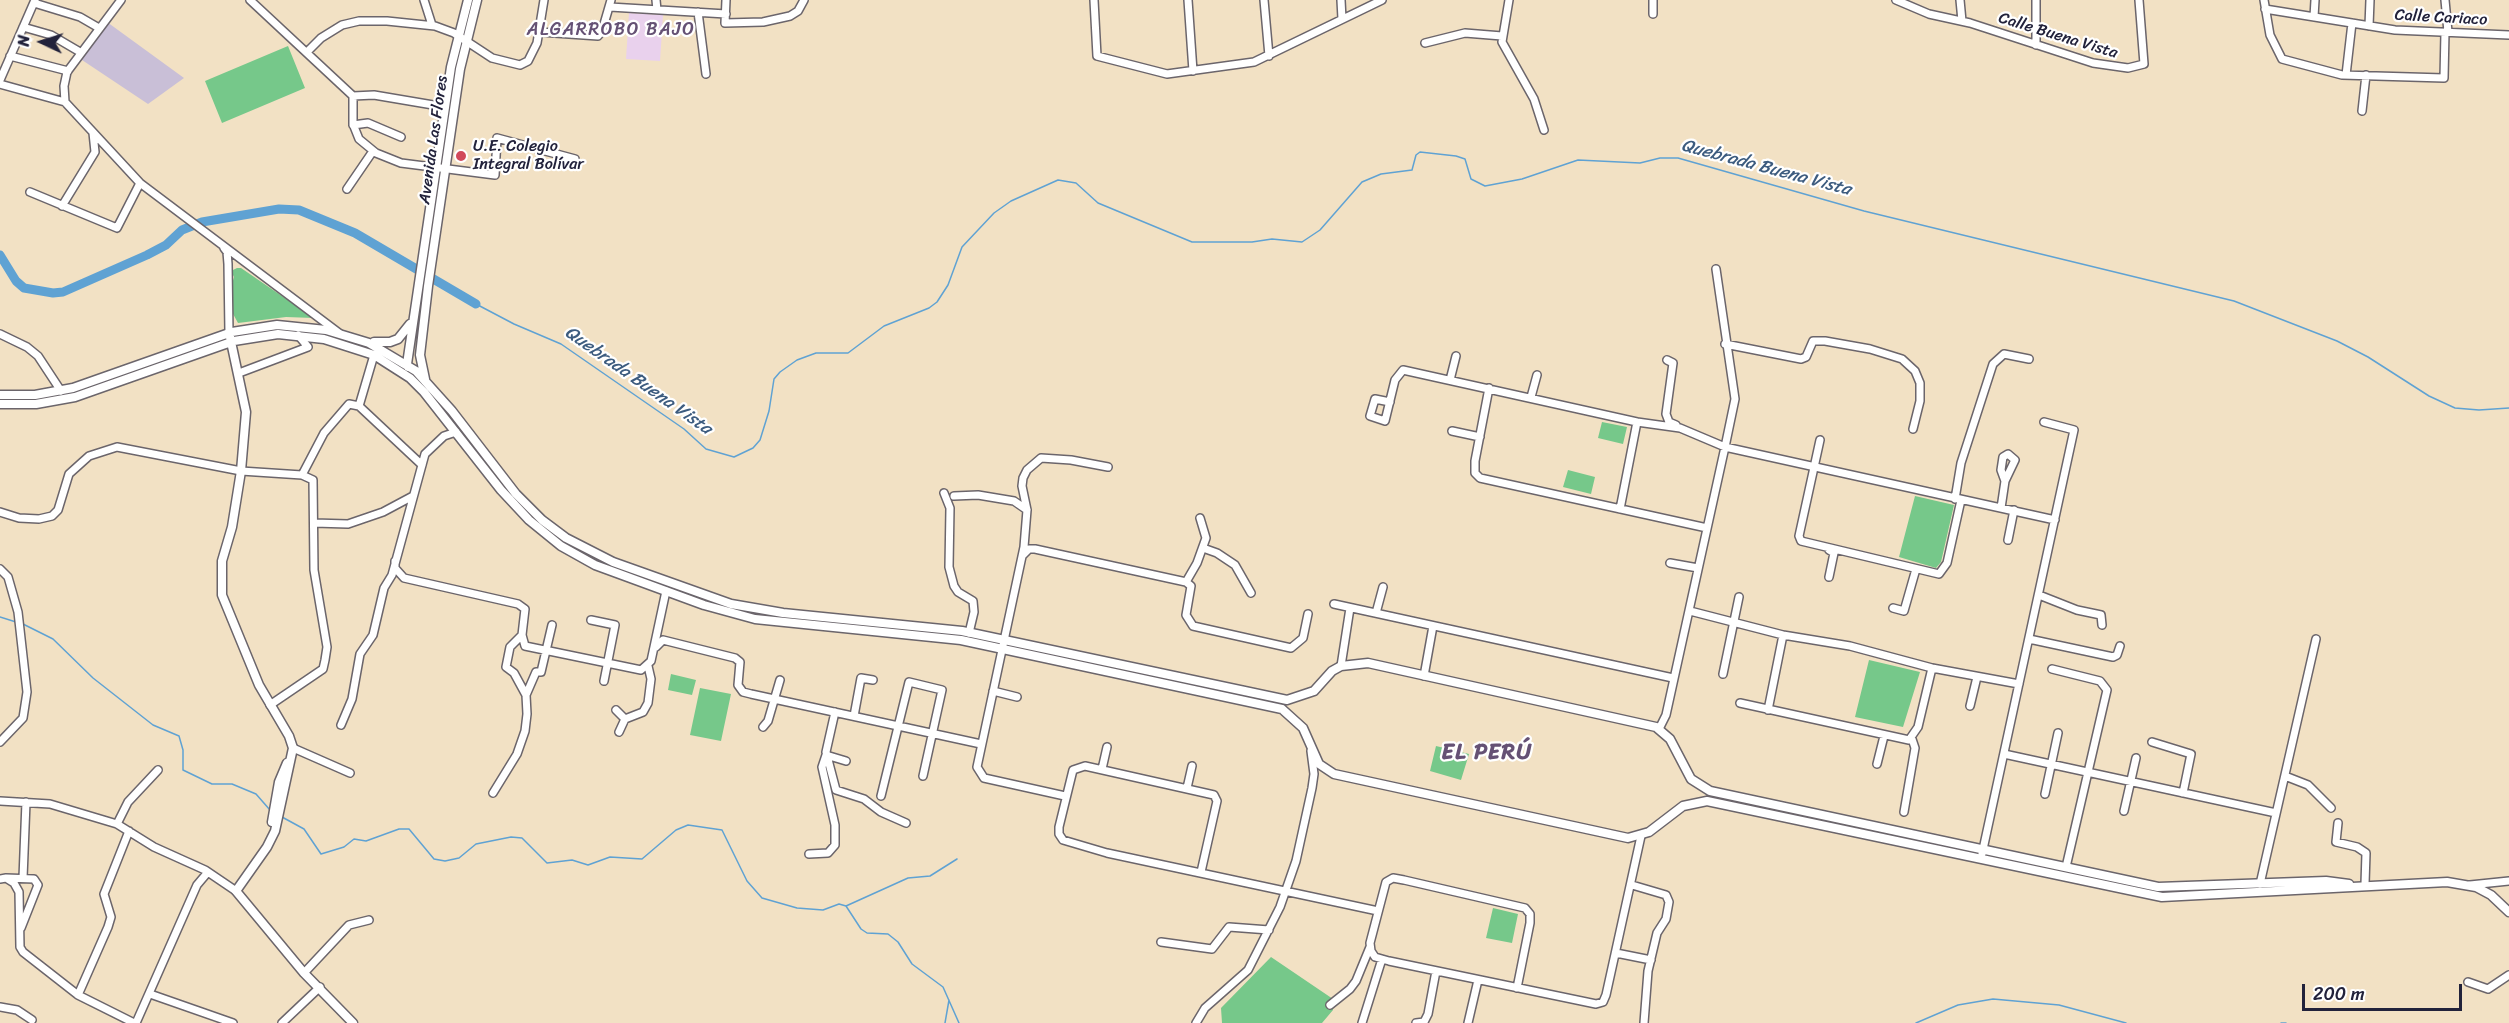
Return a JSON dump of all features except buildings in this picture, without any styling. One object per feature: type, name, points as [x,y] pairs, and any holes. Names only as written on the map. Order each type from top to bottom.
[{"type":"street","points":[[250,0],[353,96],[353,125],[359,139],[373,151],[401,163],[495,175],[497,138],[575,159]]},
{"type":"street","points":[[424,0],[432,25]]},
{"type":"street","name":"Avenida Las Flores","points":[[424,284],[468,0]]},
{"type":"street","name":"Avenida Las Flores","points":[[441,169],[445,107],[463,39],[477,0]]},
{"type":"street","points":[[307,52],[326,34],[351,22],[369,20],[432,25],[463,39],[492,58],[520,65],[532,56],[540,32],[543,0]]},
{"type":"street","points":[[656,0],[657,10]]},
{"type":"street","points":[[726,0],[725,23],[763,22],[790,16],[798,11],[804,0]]},
{"type":"street","points":[[1094,0],[1097,56],[1161,74],[1245,65],[1269,56],[1382,0]]},
{"type":"street","points":[[1188,0],[1193,71]]},
{"type":"street","points":[[1264,0],[1269,56]]},
{"type":"street","points":[[1341,0],[1342,19]]},
{"type":"street","points":[[1509,0],[1502,36],[1507,55],[1538,107],[1544,130]]},
{"type":"street","points":[[1653,0],[1653,14]]},
{"type":"street","name":"Calle Buena Vista","points":[[1896,0],[1929,14],[1962,21],[2113,68],[2128,69],[2144,64],[2139,0]]},
{"type":"street","points":[[1960,0],[1962,21]]},
{"type":"street","points":[[2036,0],[2036,45]]},
{"type":"street","points":[[2264,0],[2270,35],[2282,59],[2346,75],[2444,78],[2447,32],[2445,0]]},
{"type":"street","points":[[2314,17],[2315,0]]},
{"type":"street","points":[[2369,26],[2370,0]]},
{"type":"street","points":[[64,102],[64,86],[68,71],[119,1]]},
{"type":"street","points":[[0,80],[34,2],[80,16],[99,28]]},
{"type":"street","points":[[540,32],[598,36],[602,31],[611,3],[657,10],[726,14]]},
{"type":"street","name":"Calle Cariaco","points":[[2265,9],[2369,26],[2509,35]]},
{"type":"street","points":[[699,12],[706,74]]},
{"type":"street","points":[[2346,75],[2352,23]]},
{"type":"street","points":[[23,27],[51,35],[80,52]]},
{"type":"street","points":[[1425,43],[1465,33],[1502,36]]},
{"type":"street","points":[[10,56],[68,71]]},
{"type":"street","points":[[2362,111],[2366,75]]},
{"type":"street","points":[[0,84],[64,102],[140,183],[339,333],[369,343],[407,364],[535,513],[566,538],[599,556],[707,597],[757,609],[969,633],[1003,645],[1282,709],[1300,723],[1319,764],[1334,774],[1624,837],[1641,836],[1677,809],[1695,802],[1707,801],[1982,854],[2066,867],[2163,888],[2328,881],[2362,885]]},
{"type":"street","points":[[353,96],[374,95],[445,107]]},
{"type":"street","points":[[353,125],[368,123],[401,137]]},
{"type":"street","points":[[62,206],[95,152],[92,131]]},
{"type":"street","points":[[95,152],[111,151]]},
{"type":"street","points":[[347,189],[373,151]]},
{"type":"street","points":[[30,192],[117,228],[140,183]]},
{"type":"street","points":[[220,244],[227,252],[230,338],[246,412],[241,471],[220,579],[222,595],[270,705],[289,736],[293,748],[267,847],[236,891]]},
{"type":"street","points":[[228,264],[249,263]]},
{"type":"street","points":[[1659,729],[1666,715],[1690,611],[1735,399],[1725,344],[1716,269]]},
{"type":"street","points":[[0,394],[35,395],[61,391],[230,338],[285,325],[339,333],[374,342],[390,342],[405,333],[413,318],[424,284]]},
{"type":"street","points":[[422,383],[420,355],[424,284]]},
{"type":"street","points":[[407,364],[413,318]]},
{"type":"street","points":[[0,334],[27,347],[38,356],[61,391]]},
{"type":"street","points":[[239,373],[308,347],[298,335]]},
{"type":"street","points":[[0,404],[36,404],[75,397],[230,338],[298,335],[337,341],[374,355],[422,383],[456,432],[509,500],[554,541],[595,564],[666,591],[755,618],[1003,645],[1287,700],[1314,691],[1341,666],[1364,663],[1659,729],[1670,739],[1686,773],[1705,790],[2162,897],[2326,890],[2362,885],[2447,882],[2469,885],[2509,881]]},
{"type":"street","points":[[1725,344],[1801,359],[1806,357],[1811,342],[1825,341],[1870,349],[1902,358],[1915,371],[1920,383],[1920,401],[1913,429]]},
{"type":"street","points":[[1820,440],[1799,536],[1801,541],[1939,574],[1942,572],[1952,544],[1965,450],[1976,425],[1993,364],[2004,354],[2029,359]]},
{"type":"street","points":[[359,406],[374,355]]},
{"type":"street","points":[[394,366],[407,364],[420,355]]},
{"type":"street","points":[[1450,380],[1456,356]]},
{"type":"street","points":[[1667,360],[1673,363],[1667,392],[1666,414],[1669,422],[1725,447],[2055,520]]},
{"type":"street","points":[[1390,402],[1395,380],[1403,370],[1638,422],[1680,428]]},
{"type":"street","points":[[1532,397],[1537,375]]},
{"type":"street","points":[[1489,388],[1475,473],[1480,478],[1707,528]]},
{"type":"street","points":[[302,475],[324,433],[350,404],[359,406],[422,465]]},
{"type":"street","points":[[1620,509],[1638,422]]},
{"type":"street","points":[[1982,854],[2074,430],[2044,422]]},
{"type":"street","points":[[1452,431],[1480,437]]},
{"type":"street","points":[[341,725],[352,699],[360,654],[374,635],[384,588],[392,575],[422,465],[429,448],[444,436],[456,432]]},
{"type":"street","points":[[0,512],[19,518],[39,519],[52,516],[58,510],[69,474],[89,456],[117,447],[241,471],[302,475],[313,480],[314,570],[327,646],[326,660],[323,669],[270,705]]},
{"type":"street","points":[[1065,796],[984,778],[976,767],[1021,560],[1027,510],[1022,486],[1023,478],[1034,463],[1041,459],[1071,460],[1108,467]]},
{"type":"street","points":[[2001,508],[2005,481]]},
{"type":"street","points":[[938,485],[950,508]]},
{"type":"street","points":[[944,493],[954,496],[978,495],[1014,501],[1027,510]]},
{"type":"street","points":[[314,523],[348,524],[383,512],[413,496]]},
{"type":"street","points":[[954,496],[950,508],[949,567],[958,592],[974,601],[969,633]]},
{"type":"street","points":[[2008,540],[2014,510]]},
{"type":"street","points":[[1186,582],[1206,538],[1200,518]]},
{"type":"street","points":[[1203,548],[1217,553],[1235,565],[1251,592]]},
{"type":"street","points":[[1021,560],[1029,549],[1035,549],[1186,582],[1191,586],[1186,615],[1193,626],[1291,648],[1303,639],[1308,614]]},
{"type":"street","points":[[1827,549],[1834,553],[1829,577]]},
{"type":"street","points":[[395,561],[395,568],[404,578],[518,604],[525,609],[522,635],[525,646],[641,670],[648,666]]},
{"type":"street","points":[[1670,563],[1698,568]]},
{"type":"street","points":[[0,569],[8,577],[18,612],[27,692],[23,718],[0,742]]},
{"type":"street","points":[[1893,608],[1904,611],[1916,569]]},
{"type":"street","points":[[1376,613],[1383,586]]},
{"type":"street","points":[[619,732],[625,719],[643,712],[648,704],[651,679],[648,666],[658,633],[666,591]]},
{"type":"street","points":[[2039,595],[2078,610],[2101,615],[2102,625]]},
{"type":"street","points":[[1723,674],[1739,597]]},
{"type":"street","points":[[1334,604],[1673,678]]},
{"type":"street","points":[[1341,666],[1350,608]]},
{"type":"street","points":[[1690,611],[1783,635],[1850,646],[1932,668],[2019,684]]},
{"type":"street","points":[[591,620],[615,625],[604,681]]},
{"type":"street","points":[[526,695],[536,672],[541,672],[552,625]]},
{"type":"street","points":[[1424,676],[1433,626]]},
{"type":"street","points":[[658,633],[663,640],[735,658],[740,662],[738,685],[743,692],[981,744]]},
{"type":"street","points":[[493,794],[517,754],[527,714],[526,695],[514,673],[506,667],[510,647],[522,635]]},
{"type":"street","points":[[1768,710],[1783,635]]},
{"type":"street","points":[[2029,639],[2114,657],[2120,646]]},
{"type":"street","points":[[2260,884],[2316,639]]},
{"type":"street","points":[[653,652],[663,640]]},
{"type":"street","points":[[1904,812],[1915,748],[1912,739],[1918,727],[1932,668]]},
{"type":"street","points":[[2052,669],[2100,681],[2107,687],[2066,867]]},
{"type":"street","points":[[1970,706],[1977,677]]},
{"type":"street","points":[[854,716],[861,678],[873,680]]},
{"type":"street","points":[[763,727],[780,680]]},
{"type":"street","points":[[881,796],[909,682],[942,690],[922,776]]},
{"type":"street","points":[[993,691],[1017,696]]},
{"type":"street","points":[[1740,703],[1884,736],[1912,739]]},
{"type":"street","points":[[616,710],[625,719]]},
{"type":"street","points":[[809,854],[828,853],[835,845],[834,825],[822,767],[835,712]]},
{"type":"street","points":[[2045,794],[2058,733]]},
{"type":"street","points":[[1877,764],[1884,736]]},
{"type":"street","points":[[2152,742],[2190,753],[2183,793]]},
{"type":"street","points":[[1196,1023],[1205,1008],[1248,970],[1286,891],[1296,861],[1312,788],[1311,746]]},
{"type":"street","points":[[1102,770],[1107,747]]},
{"type":"street","points":[[293,748],[350,772]]},
{"type":"street","points":[[2004,754],[2276,813]]},
{"type":"street","points":[[826,756],[846,760]]},
{"type":"street","points":[[826,756],[836,790],[864,799],[881,813],[906,823]]},
{"type":"street","points":[[2124,811],[2136,758]]},
{"type":"street","points":[[1201,873],[1216,801],[1214,795],[1102,770],[1078,766],[1073,770],[1065,796],[1059,834],[1063,840],[1107,853],[1377,911]]},
{"type":"street","points":[[1187,788],[1192,766]]},
{"type":"street","points":[[117,824],[128,802],[158,770]]},
{"type":"street","points":[[2284,776],[2308,785],[2331,808]]},
{"type":"street","points":[[0,801],[66,807],[117,824],[154,847],[208,872],[236,891],[304,973],[353,1023]]},
{"type":"street","points":[[23,878],[26,802]]},
{"type":"street","points":[[2338,823],[2336,842],[2357,847],[2366,853],[2362,885]]},
{"type":"street","points":[[78,995],[108,927],[111,917],[104,894],[129,831]]},
{"type":"street","points":[[1370,946],[1375,957],[1382,959],[1596,1004],[1602,1002],[1606,995],[1632,885],[1641,836]]},
{"type":"street","points":[[3,878],[14,883],[19,892],[19,932],[20,947],[23,952],[78,995],[135,1023],[197,885],[208,872]]},
{"type":"street","points":[[3,878],[34,879],[38,885],[19,932]]},
{"type":"street","points":[[1330,1005],[1350,989],[1356,981],[1370,946],[1383,888],[1386,882],[1393,878],[1526,908],[1530,914],[1530,923],[1517,988]]},
{"type":"street","points":[[1632,885],[1666,895],[1669,902],[1666,919],[1657,933],[1645,989],[1644,1023]]},
{"type":"street","points":[[2469,885],[2491,895],[2509,912]]},
{"type":"street","points":[[304,973],[348,925],[369,920]]},
{"type":"street","points":[[1161,942],[1212,949],[1229,927],[1269,930]]},
{"type":"street","points":[[1616,953],[1651,960]]},
{"type":"street","points":[[1362,1023],[1382,959]]},
{"type":"street","points":[[1416,1023],[1424,1022],[1428,1014],[1436,971]]},
{"type":"street","points":[[2468,982],[2488,989],[2509,975]]},
{"type":"street","points":[[1468,1023],[1478,980]]},
{"type":"street","points":[[285,1022],[320,987]]},
{"type":"street","points":[[150,994],[233,1023]]},
{"type":"street","points":[[0,1007],[16,1010],[32,1020]]},
{"type":"street","points":[[206,1023],[212,1016]]},
{"type":"shaded area","points":[[629,13],[663,15],[660,61],[626,59]]},
{"type":"shaded area","points":[[107,22],[184,78],[148,104],[79,58]]},
{"type":"green space","points":[[288,46],[305,88],[222,123],[205,81]]},
{"type":"green space","points":[[241,268],[314,318],[286,317],[238,323],[232,312],[231,287],[234,277],[231,271]]},
{"type":"green space","points":[[1602,422],[1627,427],[1623,444],[1598,438]]},
{"type":"green space","points":[[1568,470],[1595,477],[1591,494],[1563,487]]},
{"type":"green space","points":[[1915,496],[1954,505],[1941,562],[1936,568],[1899,557]]},
{"type":"green space","points":[[1869,660],[1920,672],[1903,727],[1855,717]]},
{"type":"green space","points":[[671,674],[696,680],[692,695],[668,690]]},
{"type":"green space","points":[[700,688],[731,694],[721,741],[690,735]]},
{"type":"green space","points":[[1436,746],[1469,754],[1461,780],[1430,771]]},
{"type":"green space","points":[[1493,908],[1518,914],[1512,943],[1486,938]]},
{"type":"green space","points":[[1271,957],[1333,999],[1333,1010],[1322,1023],[1222,1023],[1221,1008]]},
{"type":"waterway","name":"Quebrada Buena Vista","points":[[476,304],[514,324],[561,344],[684,429],[706,449],[734,457],[753,448],[760,440],[769,411],[774,379],[780,372],[797,360],[816,353],[848,353],[884,326],[929,308],[937,302],[948,285],[962,247],[994,213],[1011,201],[1058,180],[1076,183],[1098,203],[1192,242],[1252,242],[1272,239],[1302,242],[1320,230],[1362,182],[1381,174],[1412,170],[1416,155],[1420,152],[1465,159],[1471,179],[1485,186],[1522,179],[1578,160],[1640,163],[1660,158],[1678,158],[1864,211],[2234,301],[2337,341],[2368,357],[2429,396],[2455,408],[2479,410],[2509,408]]},
{"type":"waterway","name":"Quebrada Buena Vista","points":[[0,255],[16,281],[24,288],[53,293],[63,292],[147,255],[166,245],[182,230],[202,222],[279,209],[299,210],[355,233],[476,304]]},
{"type":"waterway","points":[[0,617],[16,622]]},
{"type":"waterway","points":[[21,623],[53,639],[93,678],[153,725],[179,736],[183,750],[183,770],[212,784],[232,784],[256,794],[270,810]]},
{"type":"waterway","points":[[282,817],[304,829],[321,854],[344,847],[354,839],[366,841],[399,829],[409,829],[434,859],[445,861],[459,858],[476,844],[511,837],[522,838],[547,863],[572,860],[588,865],[610,857],[642,859],[676,830],[688,825],[722,830],[747,881],[762,898],[797,908],[823,910],[839,904],[846,906],[861,929],[867,933],[888,934],[898,942],[912,964],[943,987],[959,1023]]},
{"type":"waterway","points":[[846,906],[908,878],[930,876],[957,859]]},
{"type":"waterway","points":[[1916,1023],[1958,1005],[1993,999],[2059,1005],[2126,1023]]},
{"type":"waterway","points":[[945,1023],[949,1000]]},
{"type":"waterway","points":[[2281,1023],[2286,1023]]},
{"type":"place","name":"U.E. Colegio Integral Bolívar","points":[[461,156]]},
{"type":"district","name":"ALGARROBO BAJO","points":[[611,30]]},
{"type":"district","name":"EL PERÚ","points":[[1487,753]]}]
